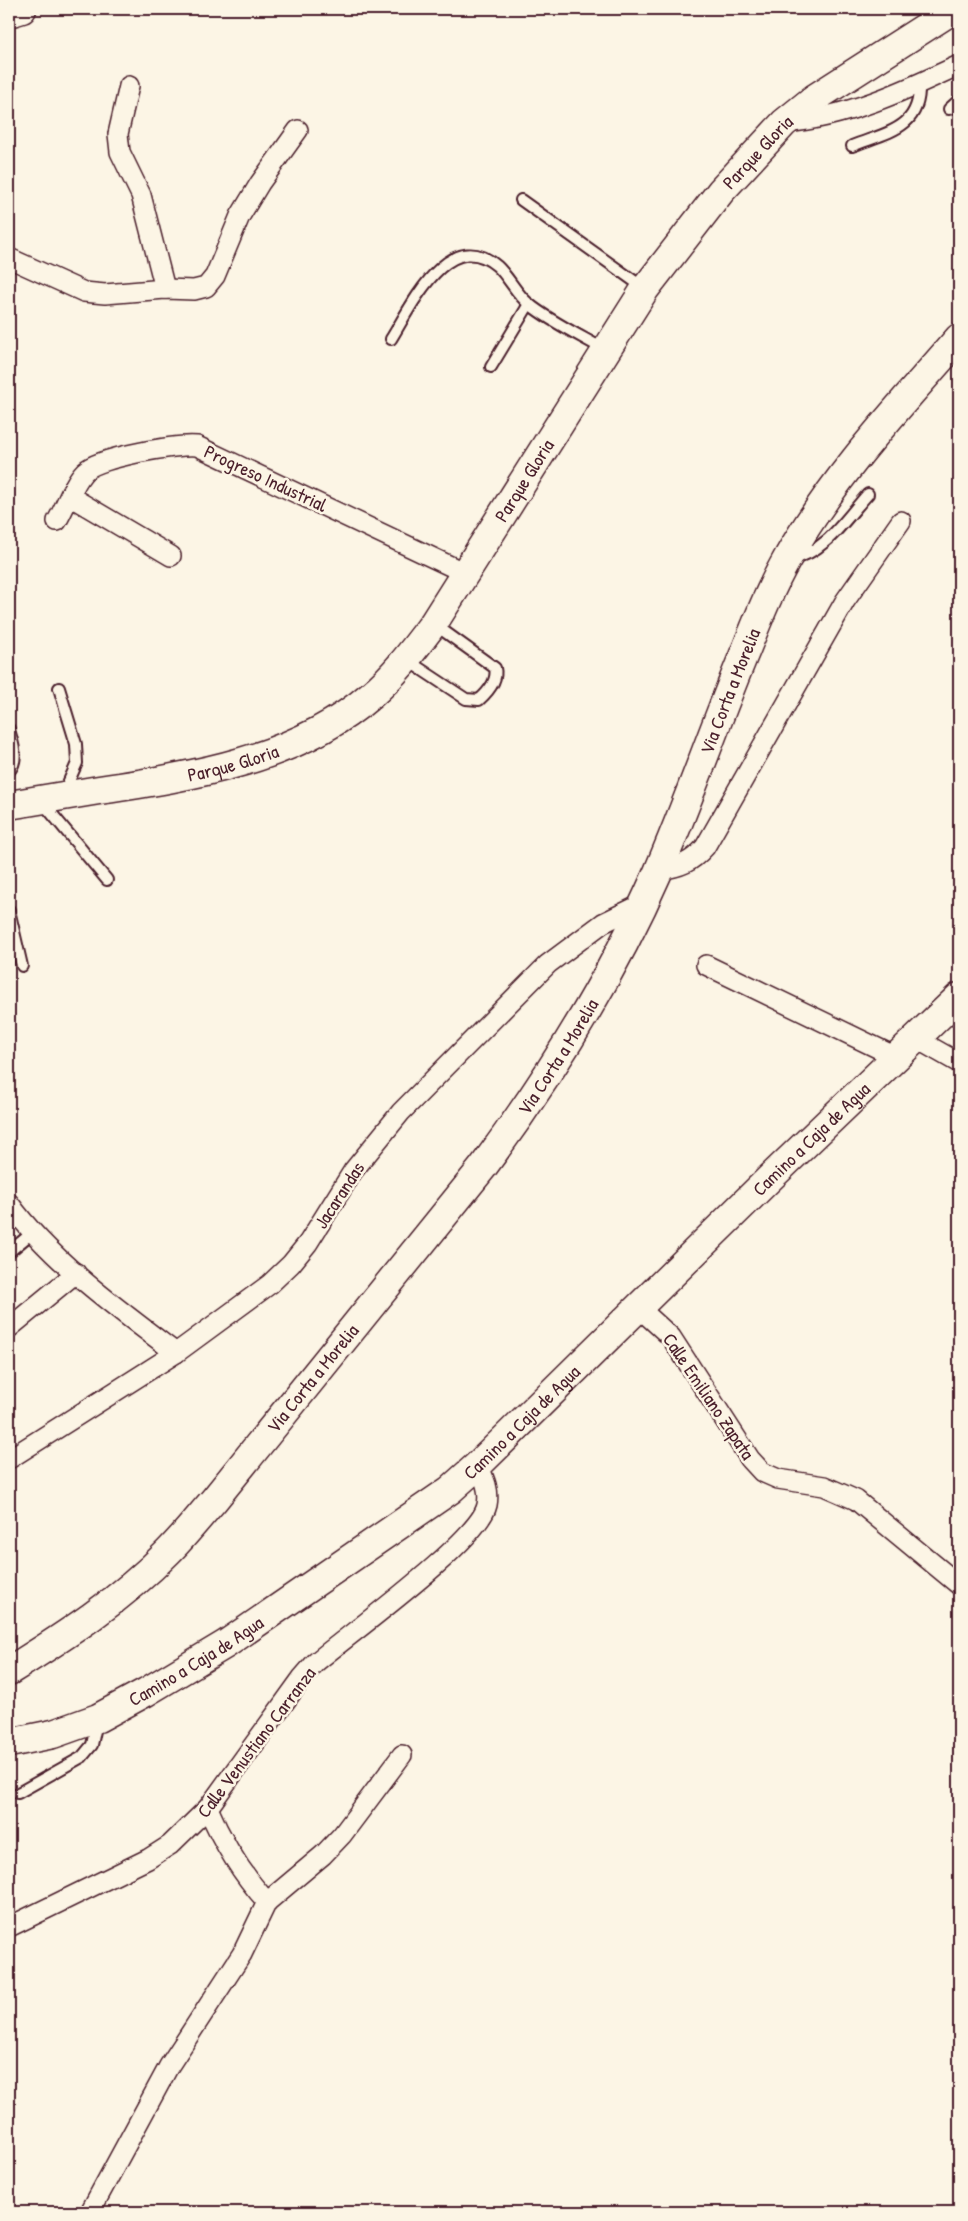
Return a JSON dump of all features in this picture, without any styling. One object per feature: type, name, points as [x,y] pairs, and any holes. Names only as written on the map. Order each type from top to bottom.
[{"type":"main road","name":"Parque Gloria","points":[[9,805],[211,771],[280,748],[326,726],[370,696],[406,659],[433,624],[645,289],[721,191],[784,123],[918,17],[954,9]]},
{"type":"main road","name":"Via Corta a Morelia","points":[[9,1671],[65,1636],[118,1597],[168,1552],[214,1500],[483,1167],[521,1115],[556,1062],[603,981],[644,903],[659,870],[743,655],[786,560],[836,483],[959,338]]},
{"type":"main road","name":"Camino a Caja de Agua","points":[[9,1743],[53,1734],[98,1718],[146,1692],[226,1644],[450,1490],[478,1465],[959,996]]},
{"type":"street","points":[[784,123],[811,121],[837,115],[919,84],[959,65]]},
{"type":"street","points":[[129,86],[118,134],[120,152],[141,196],[165,289]]},
{"type":"street","points":[[9,258],[84,292],[104,294],[165,289],[194,290],[206,287],[215,276],[240,216],[260,182],[298,130]]},
{"type":"street","name":"Progreso Industrial","points":[[57,521],[82,475],[95,464],[178,446],[197,446],[465,573]]},
{"type":"street","points":[[71,497],[171,556]]},
{"type":"street","points":[[659,870],[678,868],[692,861],[705,847],[845,601],[901,521]]},
{"type":"street","name":"Jacarandas","points":[[9,1459],[176,1353],[270,1284],[308,1244],[353,1171],[401,1112],[548,964],[603,922],[644,903]]},
{"type":"street","points":[[706,965],[896,1057]]},
{"type":"street","points":[[915,1038],[959,1062]]},
{"type":"street","points":[[9,1203],[33,1232],[76,1273],[176,1353]]},
{"type":"street","points":[[9,1328],[76,1273]]},
{"type":"street","name":"Calle Emiliano Zapata","points":[[638,1307],[671,1337],[750,1459],[762,1472],[778,1479],[824,1486],[856,1500],[959,1585]]},
{"type":"street","name":"Calle Venustiano Carranza","points":[[9,1927],[148,1859],[170,1845],[208,1808],[302,1678],[315,1663],[448,1555],[475,1526],[487,1507],[488,1488],[478,1465]]},
{"type":"street","points":[[90,2212],[169,2066],[242,1954],[267,1902],[323,1855],[342,1835],[402,1755]]},
{"type":"street","points":[[208,1808],[223,1844],[244,1877],[267,1902]]},
{"type":"lane","points":[[852,146],[902,126],[913,116],[920,101],[919,84]]},
{"type":"lane","points":[[949,108],[959,100]]},
{"type":"lane","points":[[521,200],[645,289]]},
{"type":"lane","points":[[391,339],[424,285],[442,266],[459,256],[477,255],[496,266],[528,304],[605,350]]},
{"type":"lane","points":[[491,367],[528,304]]},
{"type":"lane","points":[[786,560],[806,556],[819,548],[868,494]]},
{"type":"lane","points":[[406,659],[472,702],[484,696],[497,674],[495,668],[433,624]]},
{"type":"lane","points":[[59,688],[76,744],[77,763],[51,798],[107,880]]},
{"type":"lane","points":[[9,729],[15,756],[14,766],[9,771]]},
{"type":"lane","points":[[9,910],[22,966]]},
{"type":"lane","points":[[9,1252],[33,1232]]},
{"type":"lane","points":[[18,1793],[82,1757],[92,1745],[98,1718]]}]
